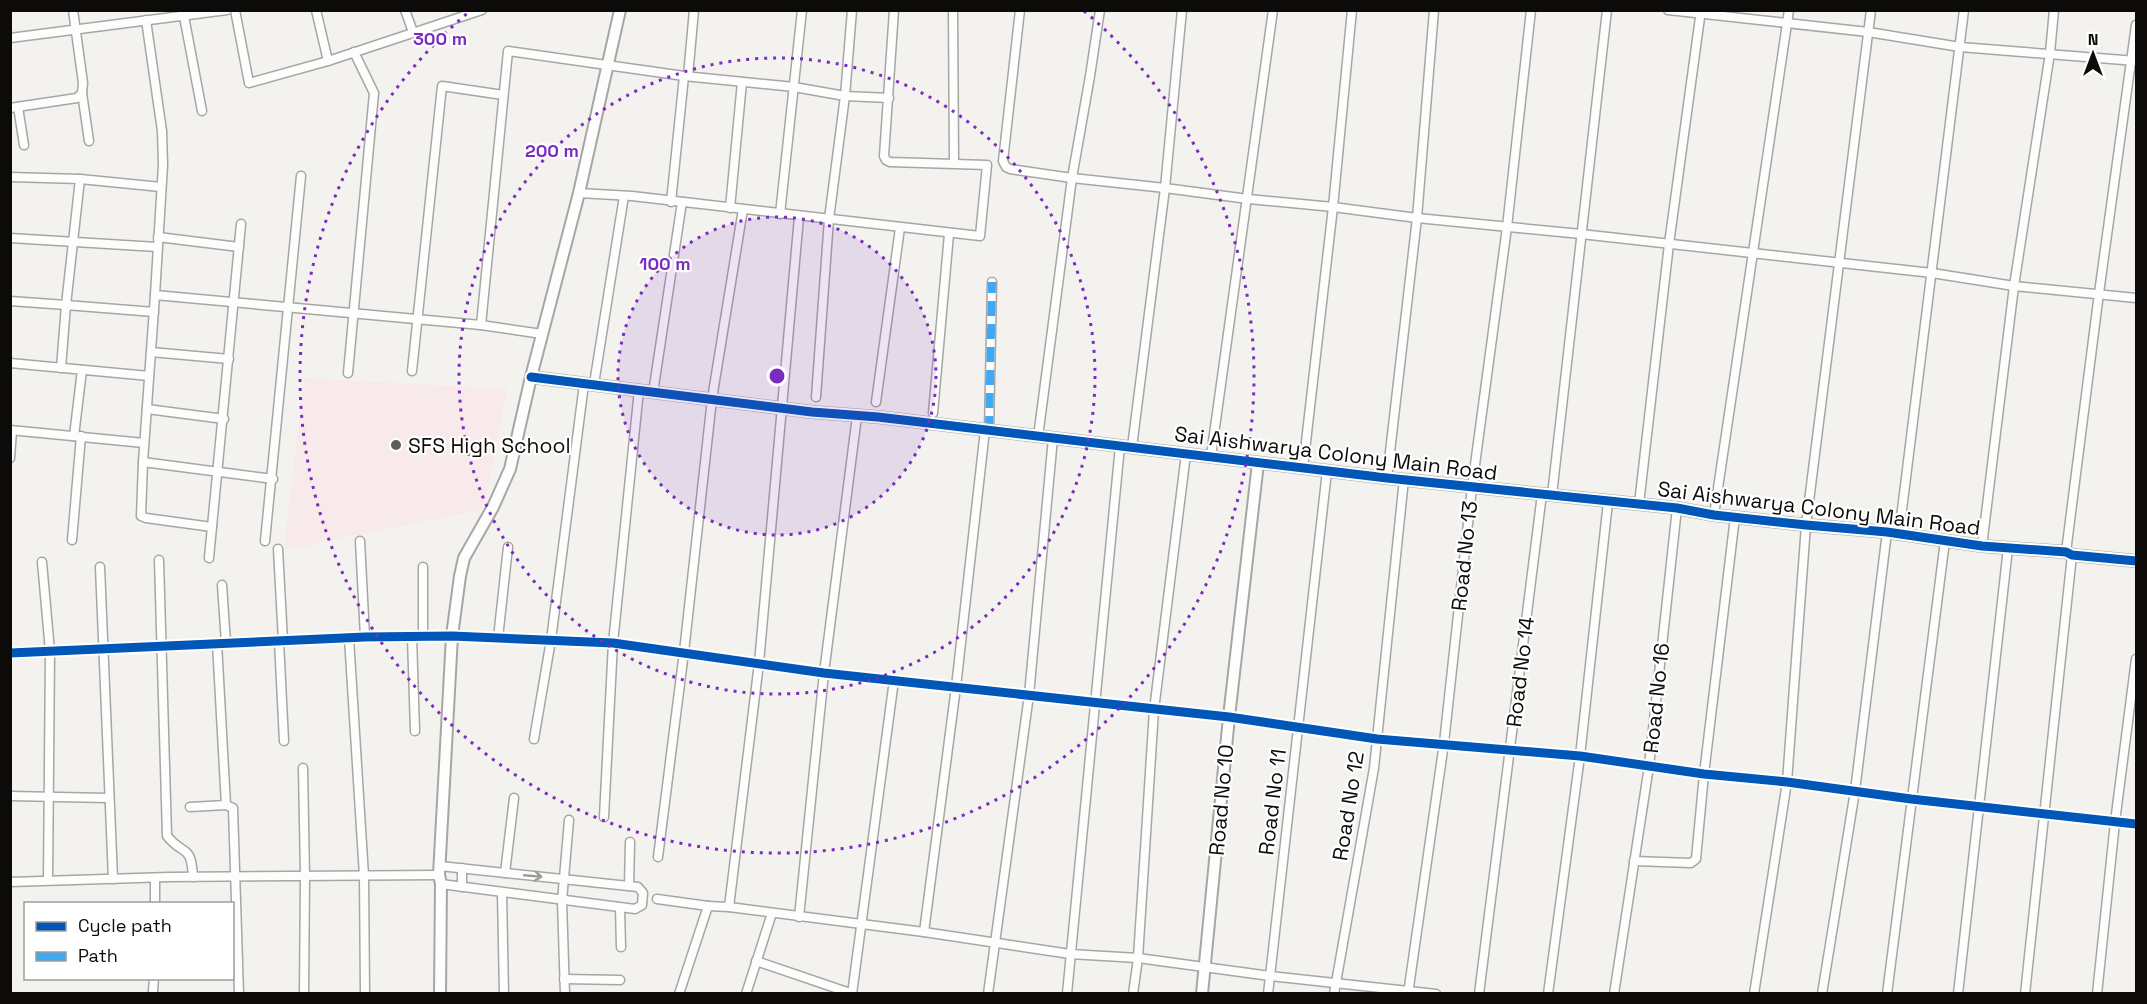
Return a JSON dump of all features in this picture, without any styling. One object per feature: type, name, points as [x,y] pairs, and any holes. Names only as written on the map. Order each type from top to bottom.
[{"type":"street","points":[[73,10],[89,141]]},
{"type":"street","points":[[141,10],[162,131],[163,165],[141,516],[212,527]]},
{"type":"street","points":[[235,10],[249,83],[328,62],[482,10]]},
{"type":"street","points":[[316,10],[328,62]]},
{"type":"street","points":[[405,10],[413,32]]},
{"type":"street","points":[[440,993],[440,875],[452,636],[464,558],[493,507],[510,469],[531,377],[579,194],[606,64],[620,10]]},
{"type":"street","points":[[671,202],[694,10]]},
{"type":"street","points":[[780,214],[802,10]]},
{"type":"street","points":[[816,397],[829,219],[845,96],[852,10]]},
{"type":"street","points":[[579,194],[682,202],[980,236],[987,165],[890,162],[884,156],[890,98],[894,10]]},
{"type":"street","points":[[953,10],[954,163]]},
{"type":"street","points":[[1020,10],[1003,161],[1010,169],[1248,200],[1581,234],[1932,273],[2014,286],[2136,298]]},
{"type":"street","points":[[1038,437],[1072,178],[1100,10]]},
{"type":"street","points":[[1067,993],[1126,447],[1165,188],[1182,10]]},
{"type":"street","points":[[1211,456],[1273,10]]},
{"type":"street","points":[[1304,468],[1352,10]]},
{"type":"street","points":[[1387,478],[1417,218],[1434,10]]},
{"type":"street","name":"Road No 13","points":[[1408,992],[1444,743],[1472,487],[1507,227],[1531,10]]},
{"type":"street","name":"Road No 14","points":[[1479,993],[1581,234],[1607,10]]},
{"type":"street","points":[[1668,10],[1868,32],[1960,46],[2135,61]]},
{"type":"street","points":[[1714,515],[1790,10]]},
{"type":"street","points":[[1754,993],[1787,782],[1806,525],[1871,10]]},
{"type":"street","points":[[1899,534],[1964,10]]},
{"type":"street","points":[[1982,546],[2014,286],[2050,53],[2054,10]]},
{"type":"street","points":[[10,38],[144,21],[184,13],[225,11]]},
{"type":"street","points":[[1639,504],[1669,244],[1701,12]]},
{"type":"street","points":[[184,13],[202,111]]},
{"type":"street","points":[[2025,993],[2045,814],[2069,554],[2099,293],[2135,61],[2136,25]]},
{"type":"street","points":[[481,325],[508,51],[686,76],[794,87],[845,96],[890,98]]},
{"type":"street","points":[[348,373],[374,93],[354,52]]},
{"type":"street","points":[[730,208],[742,82]]},
{"type":"street","points":[[412,371],[442,86],[503,95]]},
{"type":"street","points":[[24,145],[14,108],[77,98],[82,93]]},
{"type":"street","points":[[265,541],[273,479],[301,176]]},
{"type":"street","points":[[10,177],[80,179],[161,187]]},
{"type":"street","points":[[61,368],[80,179]]},
{"type":"street","points":[[534,739],[589,384],[624,196]]},
{"type":"street","points":[[653,393],[682,202]]},
{"type":"street","points":[[658,857],[684,652],[712,399],[743,209]]},
{"type":"street","points":[[729,907],[759,663],[799,217]]},
{"type":"street","points":[[209,558],[241,224]]},
{"type":"street","points":[[876,402],[900,228]]},
{"type":"street","points":[[933,413],[949,234]]},
{"type":"street","points":[[158,237],[240,247]]},
{"type":"street","points":[[10,238],[157,247]]},
{"type":"street","points":[[924,932],[987,431],[992,282]]},
{"type":"street","points":[[155,295],[481,325],[543,334]]},
{"type":"street","points":[[10,302],[154,312]]},
{"type":"street","points":[[151,352],[229,359]]},
{"type":"street","points":[[10,363],[149,376]]},
{"type":"street","points":[[72,540],[82,370]]},
{"type":"street","name":"Sai Aishwarya Colony Main Road","points":[[531,377],[1387,478],[1677,508],[1714,515],[1887,532],[1982,546],[2136,561]]},
{"type":"street","points":[[604,817],[613,643],[639,390]]},
{"type":"street","points":[[147,410],[224,419]]},
{"type":"street","points":[[798,917],[824,673],[857,416]]},
{"type":"street","points":[[10,458],[11,430],[144,443]]},
{"type":"street","points":[[988,993],[1029,695],[1053,438]]},
{"type":"street","points":[[1133,993],[1138,958],[1154,710],[1186,454]]},
{"type":"street","points":[[143,462],[273,479]]},
{"type":"street","name":"Road No 10","points":[[1202,993],[1229,717],[1258,463]]},
{"type":"street","name":"Road No 11","points":[[1268,993],[1328,471]]},
{"type":"street","name":"Road No 12","points":[[1334,993],[1374,768],[1404,479]]},
{"type":"street","points":[[1548,993],[1580,756],[1608,502]]},
{"type":"street","name":"Road No 16","points":[[1614,993],[1649,766],[1677,508]]},
{"type":"street","points":[[1634,861],[1691,863],[1696,859],[1735,517]]},
{"type":"street","points":[[1822,993],[1855,791],[1887,532]]},
{"type":"street","points":[[1887,993],[1945,541]]},
{"type":"street","points":[[360,542],[365,637]]},
{"type":"street","points":[[498,638],[508,547]]},
{"type":"street","points":[[1958,993],[2008,548]]},
{"type":"street","points":[[278,549],[284,741]]},
{"type":"street","points":[[159,560],[167,836],[188,852],[192,861],[193,877]]},
{"type":"street","points":[[42,561],[50,651],[48,880]]},
{"type":"street","points":[[100,567],[113,879]]},
{"type":"street","points":[[423,567],[423,636]]},
{"type":"street","points":[[222,585],[221,643],[226,805]]},
{"type":"street","points":[[10,653],[423,636],[613,643],[824,673],[1097,701],[1154,710],[1299,726],[1377,739],[1580,756],[1704,774],[2136,824]]},
{"type":"street","points":[[412,637],[415,731]]},
{"type":"street","points":[[349,638],[364,876],[365,993]]},
{"type":"street","points":[[2097,993],[2115,822],[2136,659]]},
{"type":"street","points":[[756,961],[852,993],[894,680]]},
{"type":"street","points":[[303,768],[304,993]]},
{"type":"street","points":[[10,796],[108,798]]},
{"type":"street","points":[[505,873],[514,798]]},
{"type":"street","points":[[190,807],[226,805],[233,808],[239,993]]},
{"type":"street","points":[[564,993],[562,901],[569,820]]},
{"type":"street","points":[[629,886],[630,842]]},
{"type":"street","points":[[10,882],[193,877],[440,875],[462,868],[629,886],[641,889],[642,905],[639,909],[620,908],[502,893],[462,887],[440,875]]},
{"type":"street","points":[[462,868],[462,887]]},
{"type":"street","points":[[155,879],[155,902]]},
{"type":"street","points":[[502,893],[504,993]]},
{"type":"street","points":[[657,899],[924,932],[1070,954],[1138,958],[1270,976],[1408,992],[1436,993]]},
{"type":"street","points":[[679,993],[708,906]]},
{"type":"street","points":[[620,908],[621,947]]},
{"type":"street","points":[[746,993],[772,913]]},
{"type":"street","points":[[564,979],[620,980]]},
{"type":"street","points":[[153,991],[154,980]]},
{"type":"shaded area","name":"SFS High School","points":[[304,378],[507,389],[485,502],[481,510],[284,550]]},
{"type":"marked path","points":[[989,431],[992,282]]},
{"type":"cycle path","points":[[531,377],[812,412],[878,417],[1387,478],[1677,508],[1714,515],[1887,532],[1982,546],[2066,552],[2072,555],[2136,561]]},
{"type":"cycle path","points":[[10,653],[365,637],[452,636],[613,643],[824,673],[1229,717],[1377,739],[1580,756],[1704,774],[2136,824]]},
{"type":"place","name":"SFS High School","points":[[396,445]]}]
